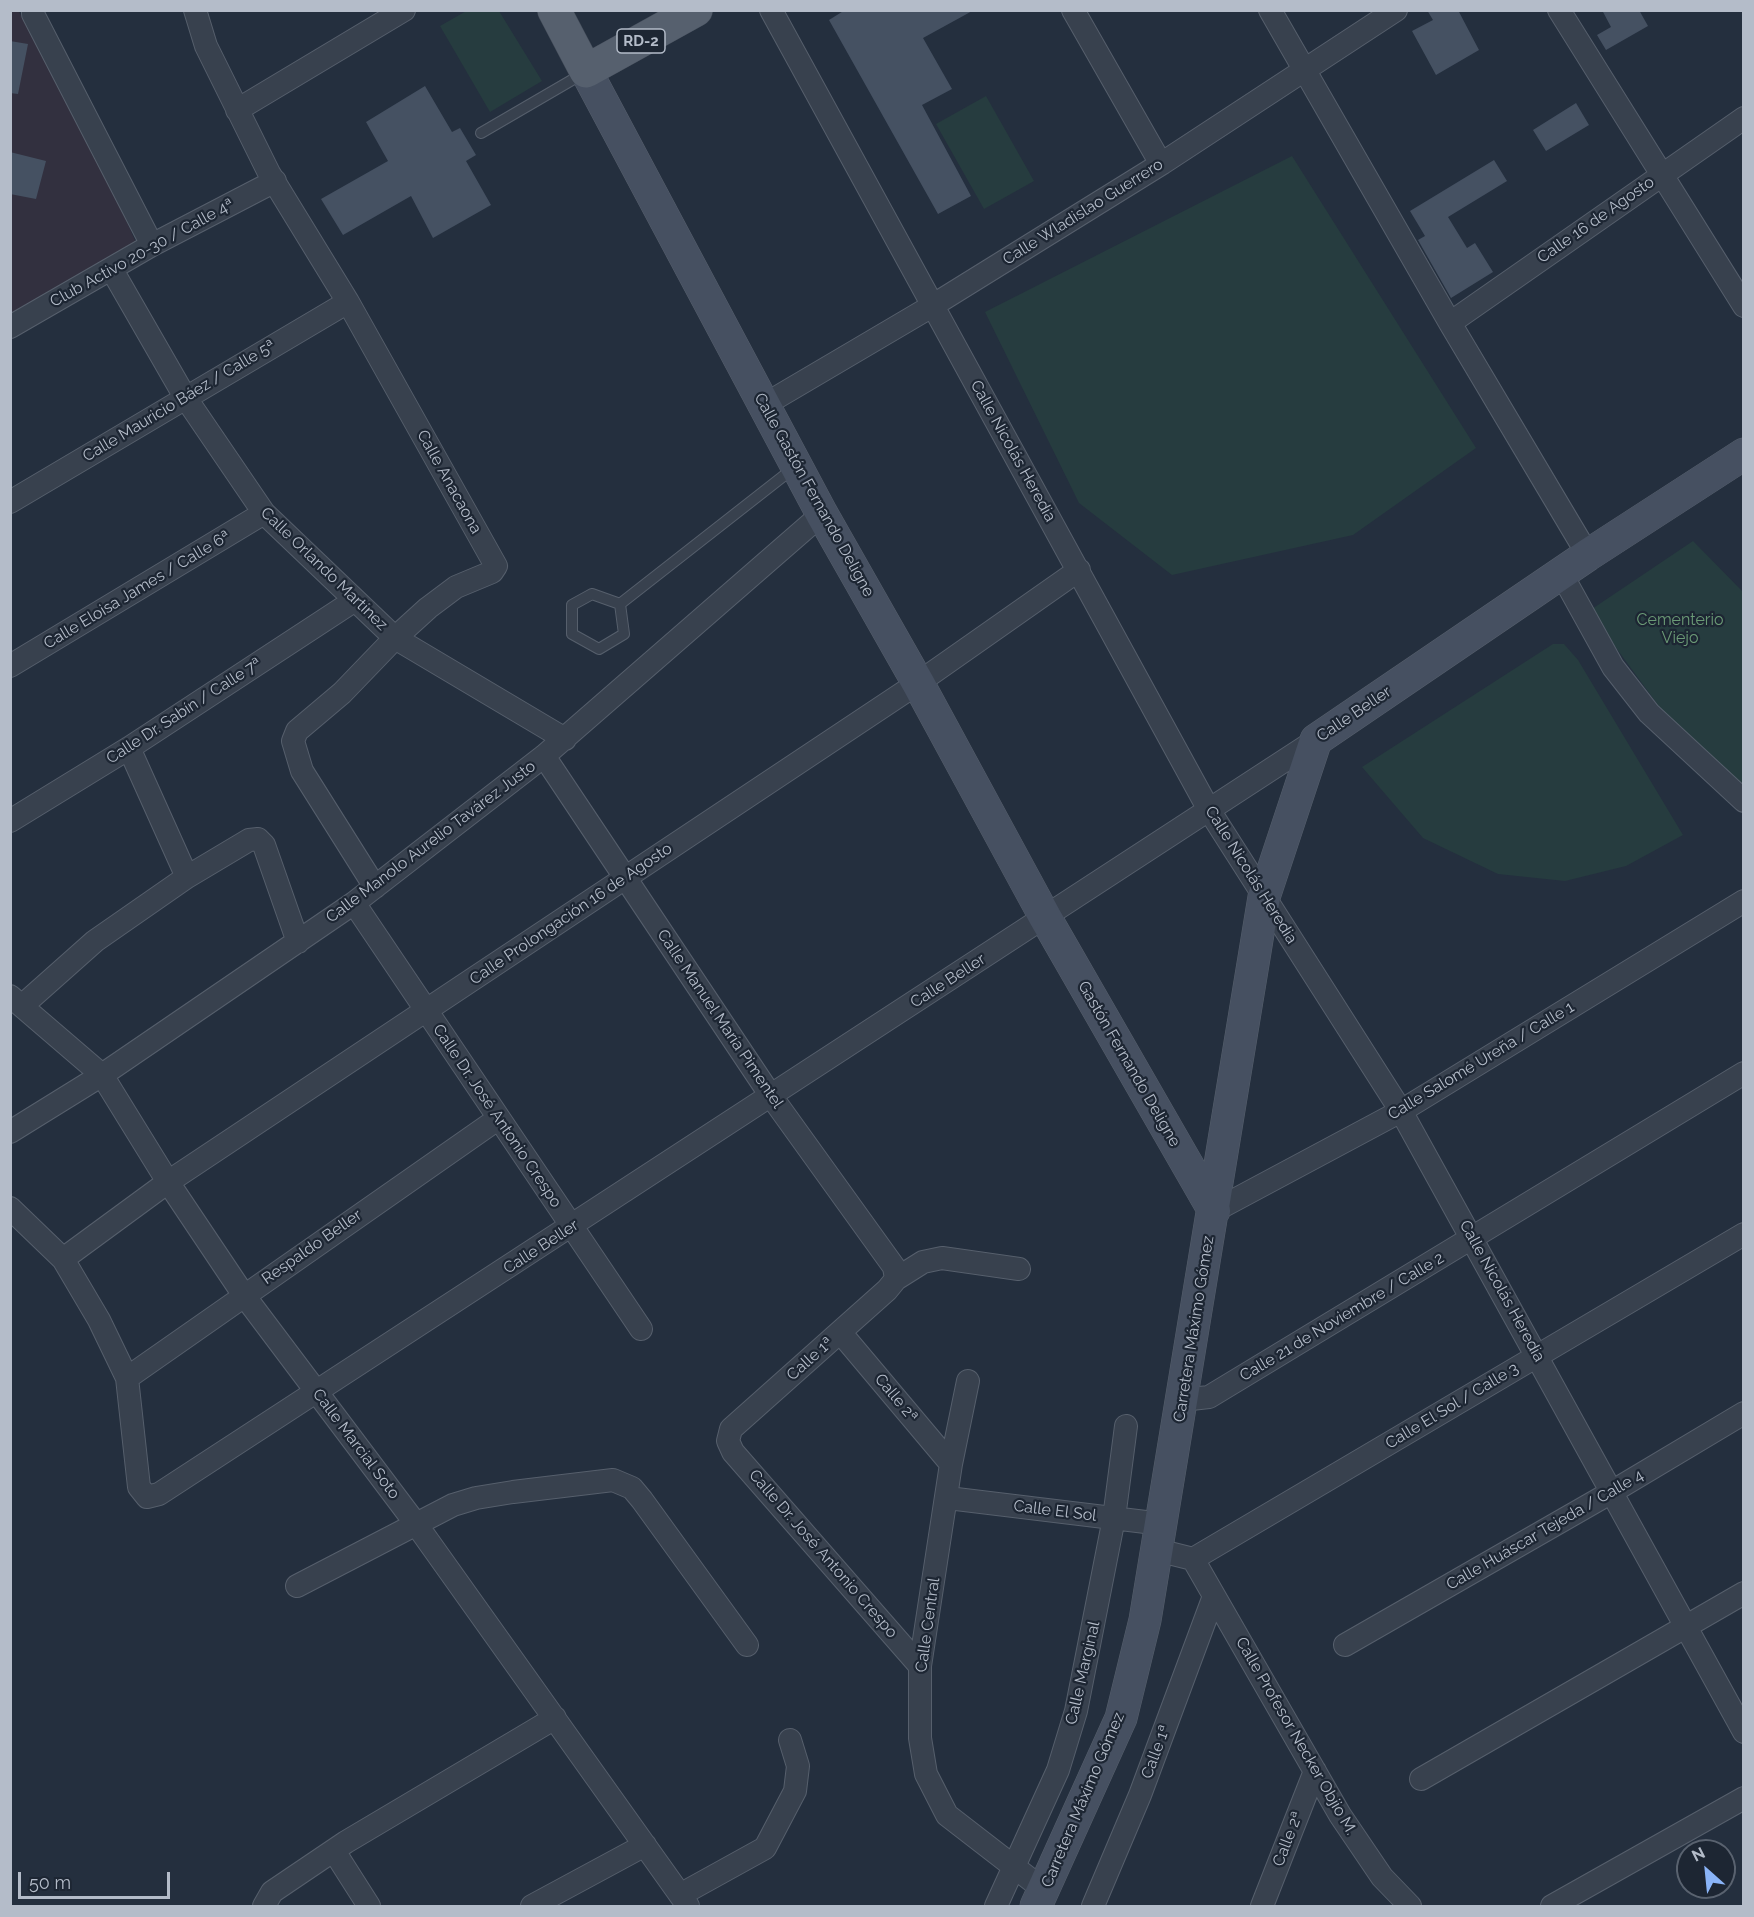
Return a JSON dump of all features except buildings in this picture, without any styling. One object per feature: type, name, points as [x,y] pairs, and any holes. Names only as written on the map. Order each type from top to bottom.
[{"type":"main road","points":[[554,10],[586,71]]},
{"type":"main road","name":"RD-2","points":[[586,71],[696,10]]},
{"type":"main road","name":"Calle Gastón Fernando Deligne","points":[[586,71],[822,514],[918,683],[1045,917]]},
{"type":"main road","name":"Calle Beller","points":[[1316,740],[1561,573],[1743,454]]},
{"type":"main road","name":"Carretera Máximo Gómez","points":[[1040,1898],[1121,1718],[1145,1620],[1264,897],[1316,740]]},
{"type":"main road","name":"Gastón Fernando Deligne","points":[[1045,917],[1214,1211]]},
{"type":"street","points":[[33,10],[33,14],[152,244]]},
{"type":"street","name":"Calle Anacaona","points":[[195,10],[206,46],[274,181],[348,302],[496,566],[492,572],[456,587],[395,638],[342,693],[297,731],[293,741],[302,771],[375,886]]},
{"type":"street","points":[[237,110],[404,10]]},
{"type":"street","name":"Calle Nicolás Heredia","points":[[771,10],[1209,810],[1401,1111],[1473,1238],[1610,1493],[1687,1626],[1743,1732]]},
{"type":"street","points":[[1073,10],[1161,164]]},
{"type":"street","points":[[1270,10],[1450,323],[1588,555]]},
{"type":"street","name":"Calle Wladislao Guerrero","points":[[764,405],[932,306],[1161,164],[1396,10]]},
{"type":"street","points":[[1559,10],[1743,306]]},
{"type":"street","name":"Calle 16 de Agosto","points":[[1450,323],[1743,118]]},
{"type":"street","name":"Club Activo 20-30 / Calle 4ª","points":[[10,327],[112,270],[152,244],[274,181]]},
{"type":"street","name":"Calle Orlando Martínez","points":[[112,270],[185,397],[264,513],[395,638],[565,739]]},
{"type":"street","name":"Calle Mauricio Báez / Calle 5ª","points":[[10,502],[348,302]]},
{"type":"street","name":"Calle Eloisa James / Calle 6ª","points":[[10,666],[264,513]]},
{"type":"street","name":"Calle Manolo Aurelio Tavárez Justo","points":[[10,1132],[102,1075],[354,903],[565,739],[822,514]]},
{"type":"street","name":"Calle Prolongación 16 de Agosto","points":[[63,1259],[168,1182],[918,683],[1079,570]]},
{"type":"street","points":[[1561,573],[1613,667],[1649,713],[1743,801]]},
{"type":"street","name":"Calle Dr. Sabín / Calle 7ª","points":[[10,821],[129,748],[355,600]]},
{"type":"street","name":"Calle Beller","points":[[127,1378],[139,1487],[147,1497],[159,1494],[317,1393],[1316,740]]},
{"type":"street","points":[[129,748],[187,877]]},
{"type":"street","name":"Calle Manuel María Pimentel","points":[[544,756],[771,1096],[894,1267],[896,1279]]},
{"type":"street","points":[[17,1001],[94,941],[187,877],[249,840],[258,839],[264,845],[298,942]]},
{"type":"street","name":"Calle Salomé Ureña / Calle 1","points":[[1214,1211],[1401,1111],[1743,901]]},
{"type":"street","name":"Calle Dr. José Antonio Crespo","points":[[354,903],[640,1329]]},
{"type":"street","name":"Calle Marcial Soto","points":[[17,1001],[102,1075],[168,1182],[243,1294],[416,1524],[684,1901]]},
{"type":"street","name":"Calle 21 de Noviembre / Calle 2","points":[[1182,1400],[1209,1397],[1743,1073]]},
{"type":"street","name":"Respaldo Beller","points":[[127,1378],[243,1294],[499,1118]]},
{"type":"street","points":[[10,1208],[63,1259],[99,1320],[127,1378]]},
{"type":"street","name":"Calle El Sol / Calle 3","points":[[1193,1559],[1743,1234]]},
{"type":"street","name":"Calle 1ª","points":[[728,1441],[731,1429],[896,1279],[923,1262],[942,1258],[1019,1269]]},
{"type":"street","name":"Calle 2ª","points":[[840,1332],[951,1464]]},
{"type":"street","name":"Calle Central","points":[[968,1381],[951,1464],[948,1498],[920,1666],[920,1738],[926,1774],[947,1815],[1013,1866],[1040,1898]]},
{"type":"street","name":"Calle Huáscar Tejeda / Calle 4","points":[[1345,1645],[1610,1493],[1743,1413]]},
{"type":"street","name":"Calle Marginal","points":[[996,1906],[1058,1770],[1076,1711],[1114,1518],[1126,1426]]},
{"type":"street","name":"Calle Dr. José Antonio Crespo","points":[[728,1441],[733,1452],[920,1666]]},
{"type":"street","points":[[297,1586],[416,1524],[453,1506],[476,1498],[612,1480],[632,1488],[642,1500],[747,1645]]},
{"type":"street","name":"Calle El Sol","points":[[948,1498],[1114,1518],[1159,1537]]},
{"type":"street","points":[[1159,1537],[1193,1559]]},
{"type":"street","name":"Calle Profesor Necker Objio M.","points":[[1193,1559],[1315,1771],[1382,1877],[1410,1906]]},
{"type":"street","points":[[1421,1779],[1743,1593]]},
{"type":"street","name":"Calle 1ª","points":[[1093,1906],[1140,1795],[1214,1596]]},
{"type":"street","points":[[264,1906],[272,1892],[334,1851],[555,1718]]},
{"type":"street","points":[[684,1901],[765,1848],[795,1791],[798,1766],[790,1740]]},
{"type":"street","name":"Calle 2ª","points":[[1262,1906],[1315,1771]]},
{"type":"street","points":[[1551,1906],[1743,1798]]},
{"type":"street","points":[[532,1906],[645,1845]]},
{"type":"street","points":[[334,1851],[369,1906]]},
{"type":"lane","points":[[481,133],[586,71]]},
{"type":"lane","points":[[620,604],[797,466]]},
{"type":"lane","points":[[591,594],[620,604],[624,634],[616,639],[599,649],[572,634],[572,605],[591,594]]},
{"type":"shaded area","points":[[18,10],[106,174],[140,252],[11,327],[10,11]]},
{"type":"green space","points":[[468,10],[499,11],[542,81],[490,112],[440,26]]},
{"type":"green space","points":[[986,96],[1034,181],[984,209],[936,124]]},
{"type":"green space","points":[[1292,156],[1476,448],[1353,535],[1172,575],[1079,503],[985,312]]},
{"type":"green space","name":"Cementerio Viejo","points":[[1693,541],[1743,592],[1743,791],[1669,720],[1589,611]]},
{"type":"green space","points":[[1553,644],[1564,644],[1578,660],[1683,835],[1626,866],[1565,881],[1498,874],[1423,838],[1362,767]]}]
